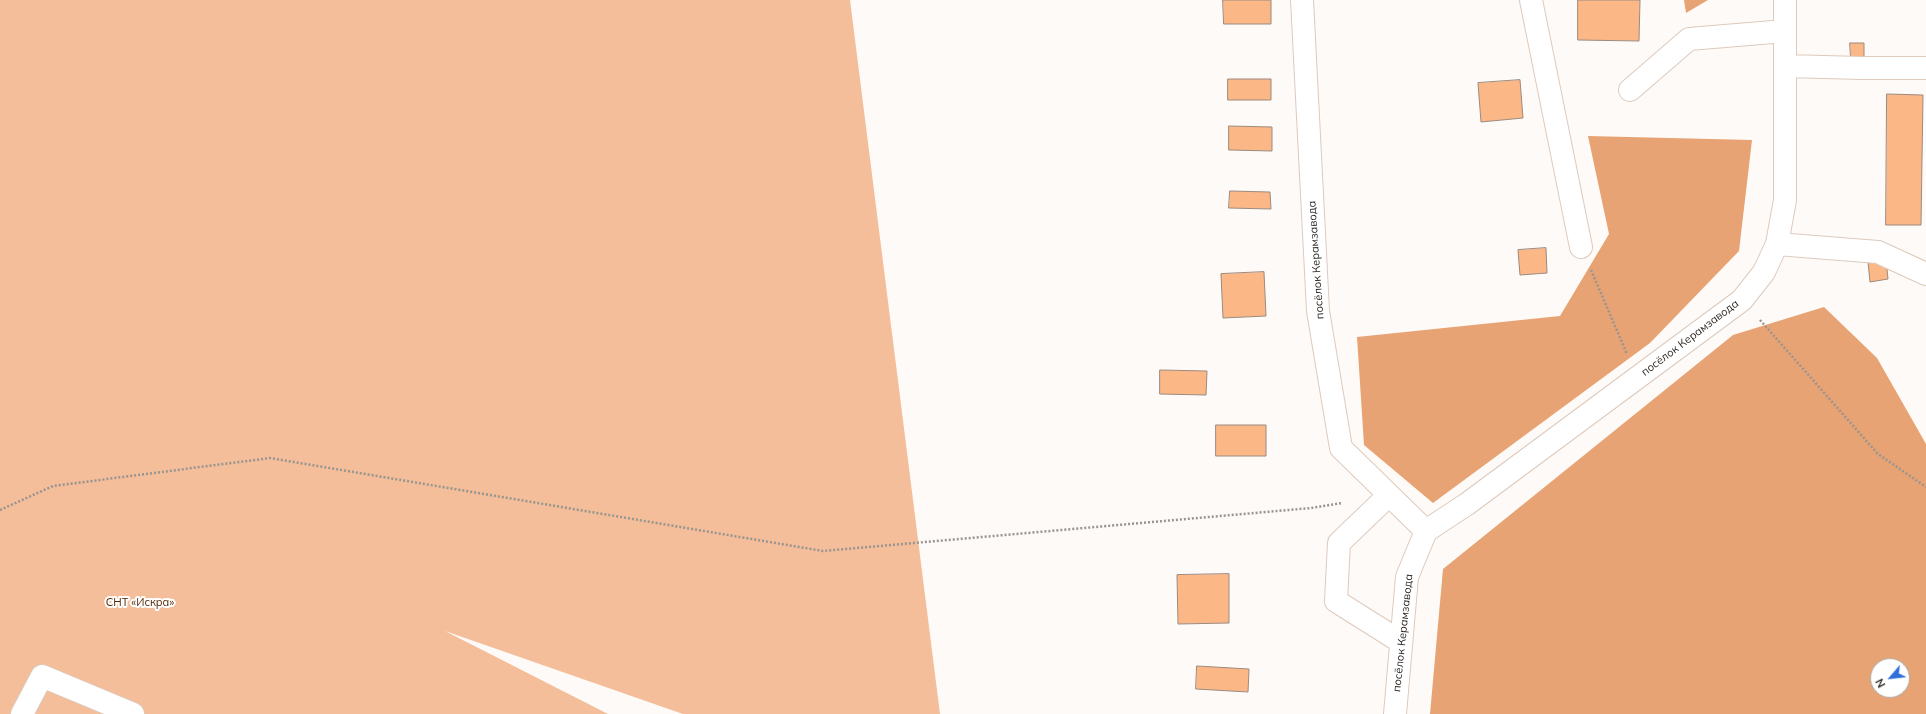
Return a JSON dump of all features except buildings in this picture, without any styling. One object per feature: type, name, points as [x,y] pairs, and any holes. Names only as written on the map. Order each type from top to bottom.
[{"type":"street","name":"посёлок Керамзавода","points":[[1302,0],[1318,311],[1341,448],[1426,531]]},
{"type":"street","points":[[1531,0],[1581,247]]},
{"type":"street","name":"посёлок Керамзавода","points":[[1395,714],[1407,577],[1426,531],[1467,504],[1742,300],[1764,272],[1777,244],[1785,200],[1785,0]]},
{"type":"street","points":[[1630,90],[1689,39],[1785,31]]},
{"type":"street","points":[[1785,66],[1926,68]]},
{"type":"street","points":[[1777,244],[1878,252],[1926,274]]},
{"type":"street","points":[[1389,495],[1339,543],[1336,601],[1401,642]]},
{"type":"street","points":[[22,714],[42,676],[133,714]]},
{"type":"path","points":[[1581,247],[1637,378]]},
{"type":"path","points":[[1742,300],[1878,454],[1926,487]]},
{"type":"path","points":[[0,510],[53,486],[270,458],[823,551],[1311,508],[1350,502]]},
{"type":"green space","name":"СНТ «Искра»","points":[[0,0],[850,0],[940,714],[683,714],[445,631],[608,714],[0,714]]},
{"type":"shaded area","points":[[1684,0],[1708,0],[1686,13]]},
{"type":"shaded area","points":[[1588,136],[1752,140],[1739,251],[1650,343],[1433,503],[1364,445],[1357,337],[1560,316],[1609,234]]},
{"type":"shaded area","points":[[1824,307],[1877,358],[1926,444],[1926,714],[1430,714],[1443,569],[1733,335]]}]
